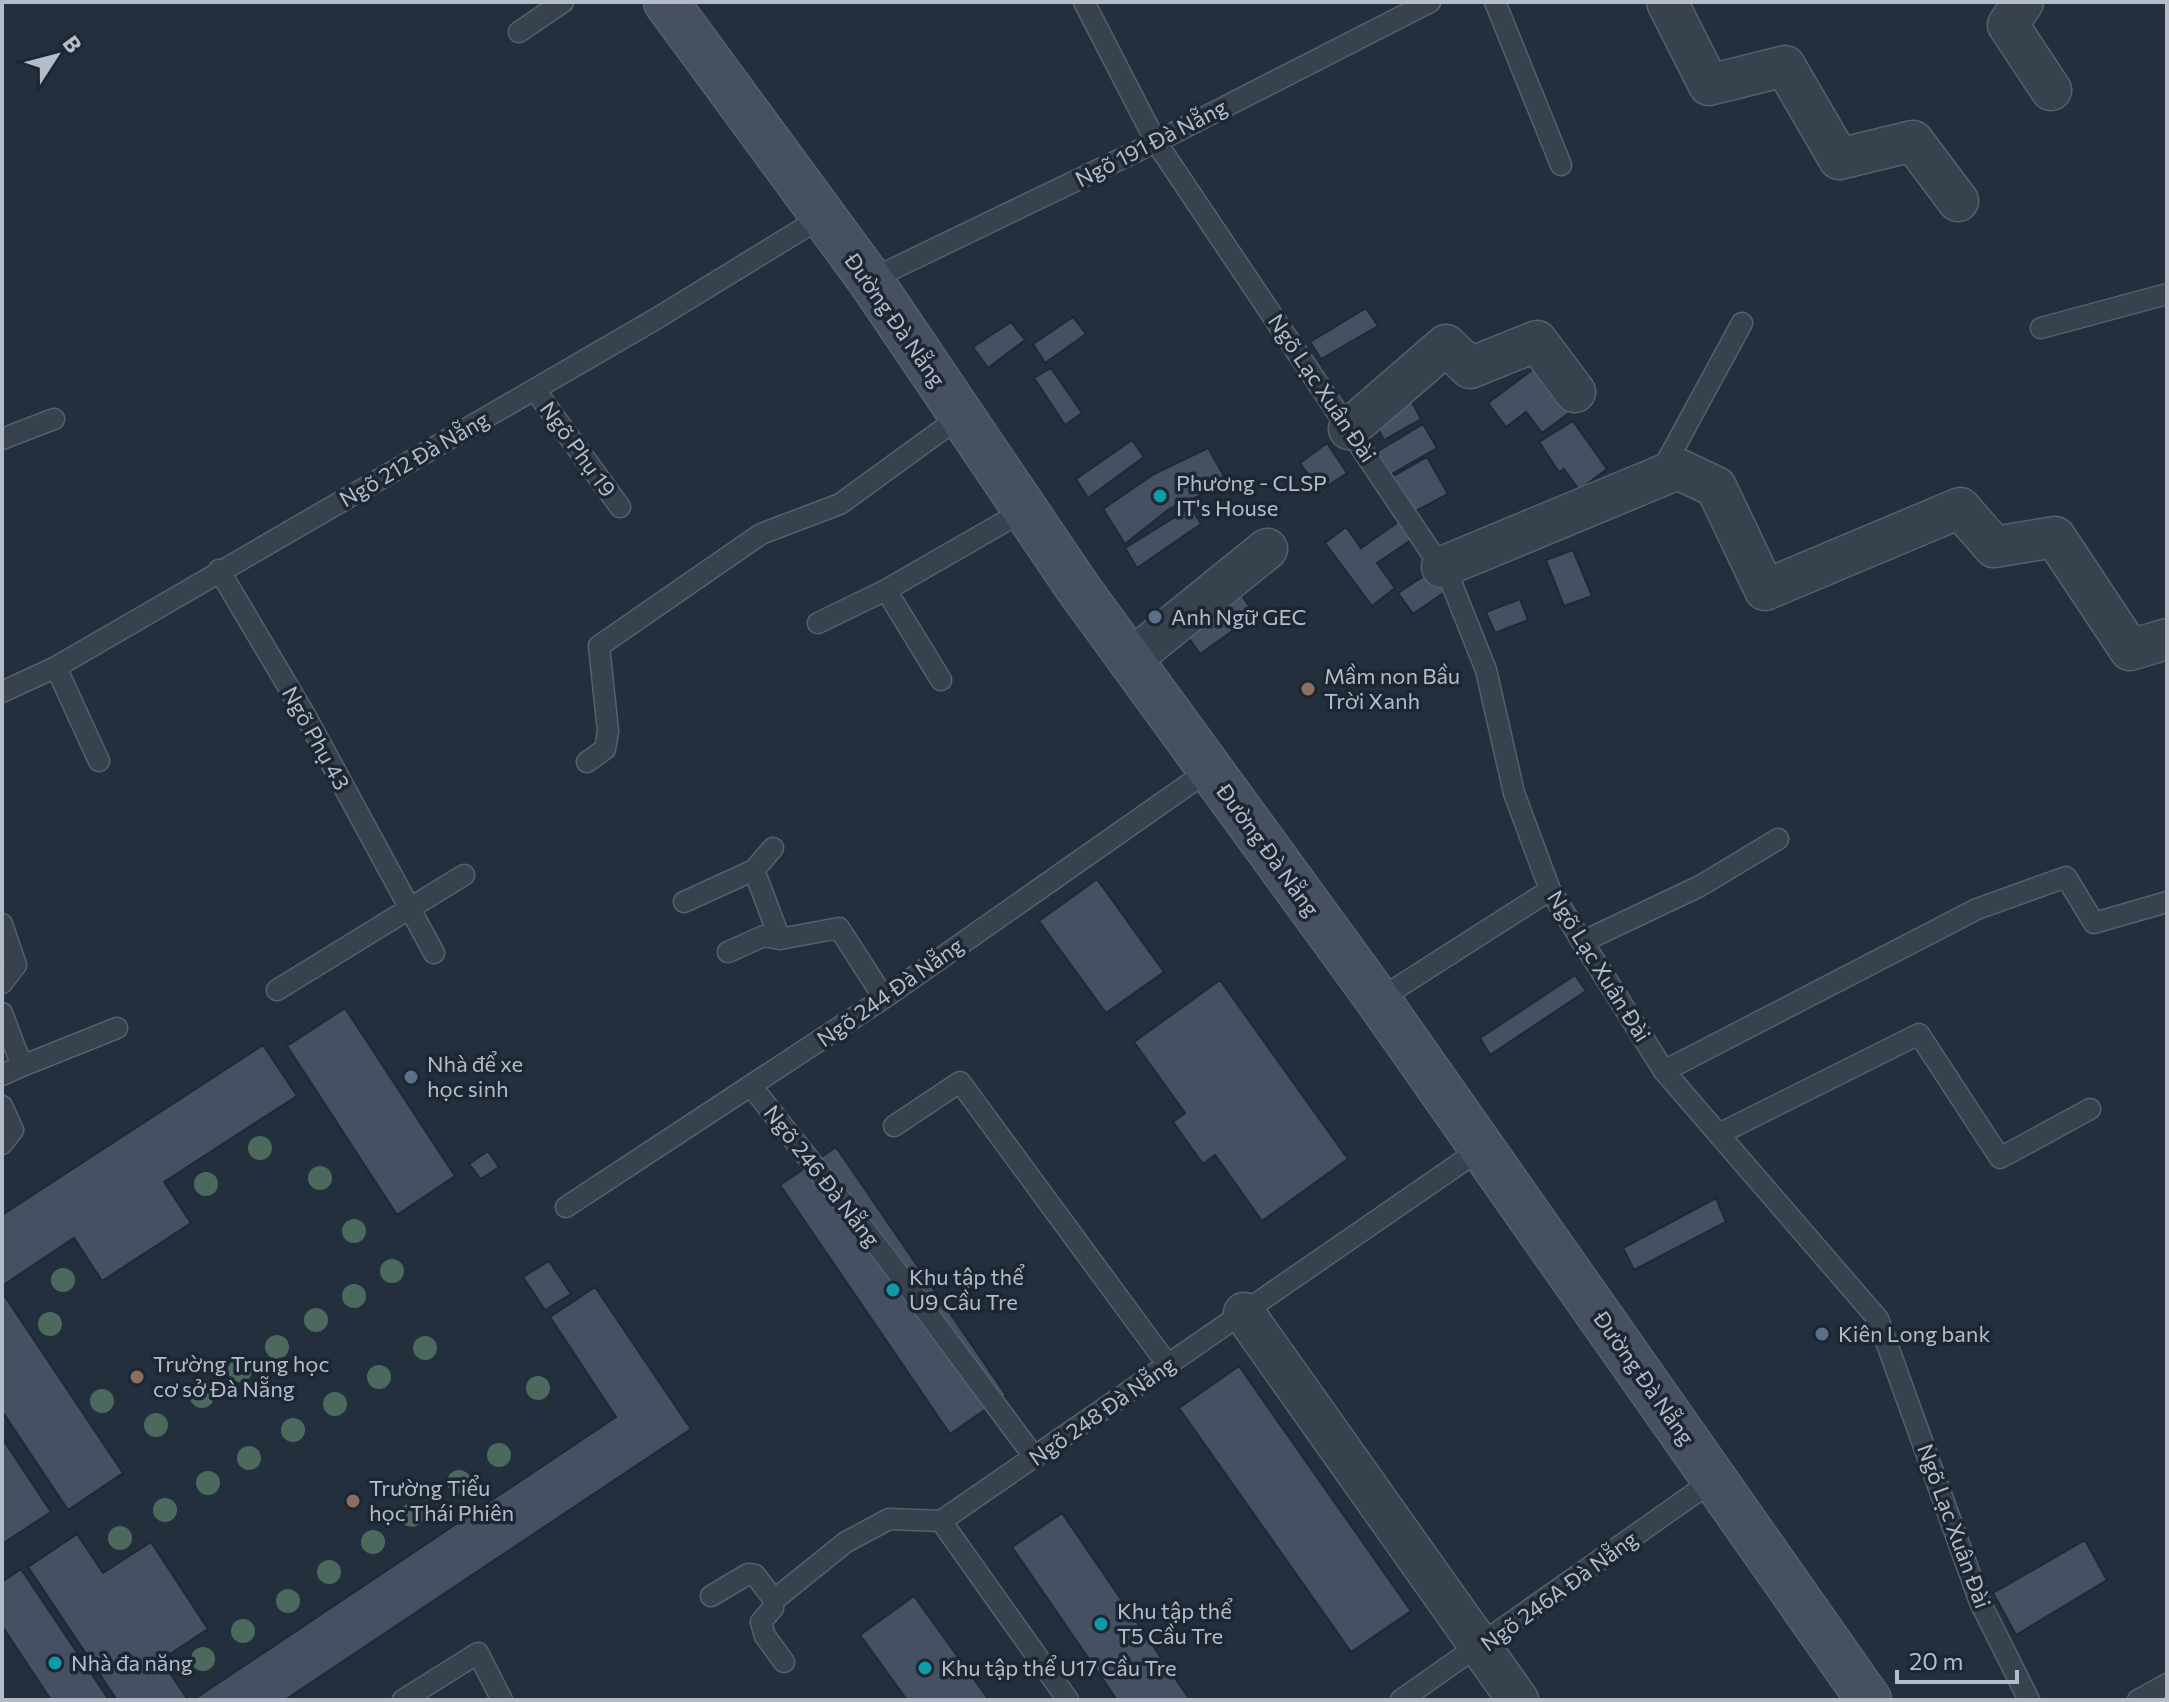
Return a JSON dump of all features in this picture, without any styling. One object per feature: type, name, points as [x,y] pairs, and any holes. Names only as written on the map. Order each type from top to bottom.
[{"type":"main road","name":"Đường Đà Nẵng","points":[[666,2],[870,280],[1130,660],[1378,1000],[1869,1700]]},
{"type":"street","points":[[1667,2],[1709,85],[1785,66],[1839,159],[1913,141],[1958,201]]},
{"type":"street","points":[[2023,2],[2008,25],[2051,90]]},
{"type":"street","points":[[1349,429],[1446,345],[1470,368],[1537,341],[1575,392]]},
{"type":"street","points":[[1442,567],[1678,469],[1716,487],[1765,590],[1960,508],[1994,547],[2055,537],[2130,650],[2167,639]]},
{"type":"street","points":[[1130,660],[1267,549]]},
{"type":"street","points":[[1244,1313],[1518,1700]]},
{"type":"lane","points":[[519,32],[563,2]]},
{"type":"lane","name":"Ngõ Lạc Xuân Đài","points":[[1084,2],[1156,142],[1442,567],[1486,670],[1514,793],[1550,890],[1664,1071],[1878,1319],[1980,1602],[2029,1700]]},
{"type":"lane","name":"Ngõ 191 Đà Nẵng","points":[[870,280],[1156,142],[1404,8],[1430,2]]},
{"type":"lane","points":[[1495,2],[1561,165]]},
{"type":"lane","name":"Ngõ 212 Đà Nẵng","points":[[2,692],[56,667],[535,390],[822,217]]},
{"type":"lane","points":[[2041,328],[2167,294]]},
{"type":"lane","points":[[1658,477],[1742,323]]},
{"type":"lane","name":"Ngõ Phụ 19","points":[[535,390],[620,507]]},
{"type":"lane","points":[[587,762],[605,749],[608,731],[599,646],[761,534],[840,504],[961,416]]},
{"type":"lane","points":[[2,439],[54,419]]},
{"type":"lane","points":[[818,623],[886,590],[1025,510]]},
{"type":"lane","name":"Ngõ Phụ 43","points":[[219,570],[305,715],[434,953]]},
{"type":"lane","points":[[886,590],[941,680]]},
{"type":"lane","points":[[56,667],[99,761]]},
{"type":"lane","name":"Ngõ 244 Đà Nẵng","points":[[566,1207],[884,998],[1209,770]]},
{"type":"lane","points":[[1582,942],[1700,886],[1778,839]]},
{"type":"lane","points":[[684,902],[754,870],[773,848]]},
{"type":"lane","points":[[754,870],[780,939]]},
{"type":"lane","points":[[277,990],[464,875]]},
{"type":"lane","points":[[1664,1071],[1977,909],[2066,877],[2094,923],[2167,902]]},
{"type":"lane","points":[[1378,1000],[1550,890]]},
{"type":"lane","points":[[2,924],[16,965],[2,983]]},
{"type":"lane","points":[[728,952],[764,936],[780,939],[839,928],[884,998]]},
{"type":"lane","points":[[2,1013],[22,1066]]},
{"type":"lane","points":[[2,1075],[117,1028]]},
{"type":"lane","points":[[1719,1134],[1919,1034],[2000,1158],[2090,1109]]},
{"type":"lane","points":[[894,1126],[960,1082],[1168,1365]]},
{"type":"lane","name":"Ngõ 246 Đà Nẵng","points":[[752,1087],[886,1257],[1035,1458]]},
{"type":"lane","points":[[2,1106],[13,1130],[2,1144]]},
{"type":"lane","name":"Ngõ 248 Đà Nẵng","points":[[941,1521],[1482,1148]]},
{"type":"lane","name":"Ngõ 246A Đà Nẵng","points":[[1401,1700],[1715,1479]]},
{"type":"lane","points":[[784,1662],[761,1627],[773,1608],[774,1600],[846,1542],[889,1519],[941,1521],[1068,1700]]},
{"type":"lane","points":[[711,1596],[748,1574],[755,1575],[774,1600]]},
{"type":"lane","points":[[403,1700],[478,1653],[502,1700]]},
{"type":"lane","points":[[2138,1700],[2167,1684]]},
{"type":"building","points":[[1366,308],[1378,326],[1321,359],[1310,342]]},
{"type":"building","points":[[1073,317],[1086,334],[1045,363],[1033,344]]},
{"type":"building","points":[[1011,322],[1025,340],[988,368],[973,347]]},
{"type":"building","points":[[1540,364],[1573,410],[1542,433],[1526,412],[1506,427],[1488,403]]},
{"type":"building","points":[[1051,368],[1082,413],[1065,425],[1034,378]]},
{"type":"building","points":[[1408,394],[1421,419],[1384,440],[1370,414]]},
{"type":"building","points":[[1573,421],[1607,469],[1579,490],[1564,469],[1559,472],[1539,442]]},
{"type":"building","points":[[1423,424],[1437,448],[1390,475],[1375,453]]},
{"type":"building","points":[[1132,440],[1144,457],[1088,498],[1076,479]]},
{"type":"building","points":[[1327,443],[1347,473],[1320,491],[1300,463]]},
{"type":"building","name":"Phương - CLSP IT's House","points":[[1208,448],[1228,483],[1169,509],[1125,544],[1103,509],[1154,474]]},
{"type":"building","points":[[1427,457],[1448,494],[1410,514],[1390,478]]},
{"type":"building","points":[[1191,507],[1201,524],[1137,568],[1125,548]]},
{"type":"building","points":[[1401,520],[1414,538],[1377,563],[1395,588],[1372,606],[1325,543],[1346,527],[1361,548]]},
{"type":"building","points":[[1573,550],[1592,596],[1564,606],[1546,560]]},
{"type":"building","points":[[1439,566],[1452,587],[1413,614],[1398,593]]},
{"type":"building","points":[[1235,585],[1255,615],[1200,654],[1179,624]]},
{"type":"building","points":[[1520,599],[1528,620],[1495,633],[1486,612]]},
{"type":"building","points":[[1097,879],[1164,972],[1106,1013],[1039,921]]},
{"type":"building","points":[[1575,975],[1586,991],[1490,1055],[1480,1038]]},
{"type":"building","points":[[1220,980],[1348,1159],[1262,1221],[1215,1155],[1203,1164],[1173,1122],[1185,1113],[1134,1042]]},
{"type":"building","points":[[345,1008],[455,1176],[397,1215],[287,1046]]},
{"type":"building","points":[[263,1045],[297,1096],[164,1182],[191,1223],[102,1281],[74,1238],[2,1286],[2,1215]]},
{"type":"building","name":"Khu tập thể U9 Cầu Tre","points":[[836,1147],[1006,1395],[950,1434],[780,1185]]},
{"type":"building","points":[[488,1151],[499,1167],[481,1179],[469,1164]]},
{"type":"building","points":[[1716,1198],[1726,1222],[1634,1270],[1623,1248]]},
{"type":"building","points":[[549,1261],[571,1294],[545,1310],[523,1277]]},
{"type":"building","points":[[595,1287],[691,1429],[285,1700],[193,1700],[616,1417],[550,1317]]},
{"type":"building","points":[[2,1292],[123,1473],[68,1510],[2,1411]]},
{"type":"building","points":[[1239,1366],[1411,1611],[1351,1652],[1179,1408]]},
{"type":"building","points":[[2,1438],[51,1512],[2,1544]]},
{"type":"building","name":"Khu tập thể T5 Cầu Tre","points":[[1062,1513],[1190,1700],[1117,1700],[1012,1547]]},
{"type":"building","points":[[77,1534],[103,1573],[151,1542],[208,1629],[161,1660],[188,1700],[117,1700],[28,1567]]},
{"type":"building","points":[[2085,1540],[2107,1580],[2016,1635],[1993,1593]]},
{"type":"building","name":"Nhà đa năng","points":[[21,1569],[109,1700],[51,1700],[2,1626],[2,1582]]},
{"type":"building","name":"Khu tập thể U17 Cầu Tre","points":[[914,1596],[989,1700],[907,1700],[860,1635]]},
{"type":"place","name":"Phương - CLSP IT's House","points":[[1160,496]]},
{"type":"place","name":"Anh Ngữ GEC","points":[[1155,617]]},
{"type":"place","name":"Mầm non Bầu Trời Xanh","points":[[1308,689]]},
{"type":"place","name":"Nhà để xe học sinh","points":[[411,1077]]},
{"type":"place","name":"Khu tập thể U9 Cầu Tre","points":[[893,1290]]},
{"type":"place","name":"Kiên Long bank","points":[[1822,1334]]},
{"type":"place","name":"Trường Trung học cơ sở Đà Nẵng","points":[[137,1377]]},
{"type":"place","name":"Trường Tiểu học Thái Phiên","points":[[353,1501]]},
{"type":"place","name":"Khu tập thể T5 Cầu Tre","points":[[1101,1624]]},
{"type":"place","name":"Nhà đa năng","points":[[55,1663]]},
{"type":"place","name":"Khu tập thể U17 Cầu Tre","points":[[925,1668]]}]
